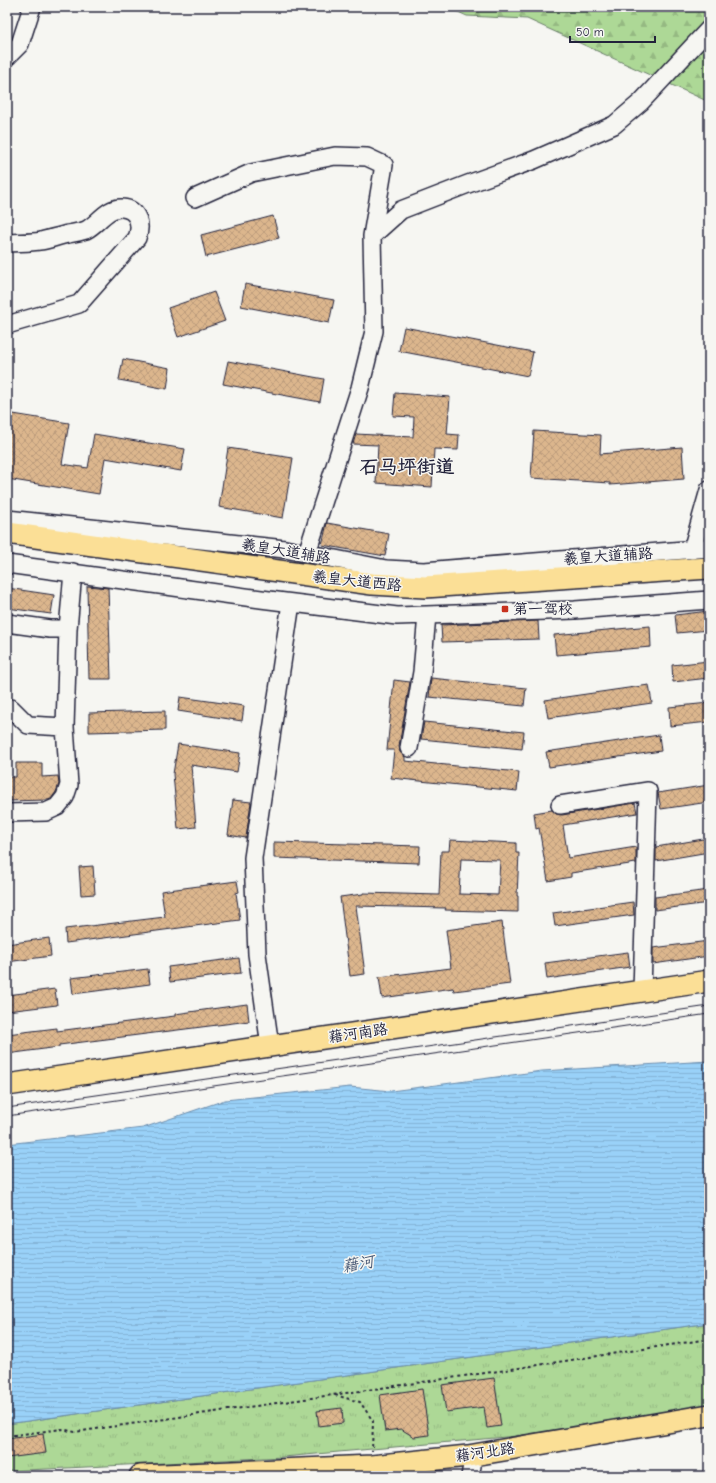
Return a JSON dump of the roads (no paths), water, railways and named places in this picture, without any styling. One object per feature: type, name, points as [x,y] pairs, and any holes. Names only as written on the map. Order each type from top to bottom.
[{"type":"main road","name":"羲皇大道西路","points":[[7,533],[364,583],[425,588],[709,568]]},
{"type":"main road","name":"羲皇大道西路","points":[[7,546],[379,597],[426,600],[709,582]]},
{"type":"main road","name":"藉河南路","points":[[7,1085],[709,981]]},
{"type":"main road","name":"藉河北路","points":[[470,1466],[709,1415]]},
{"type":"main road","name":"藉河北路","points":[[140,1476],[383,1471],[470,1466],[577,1452],[709,1428]]},
{"type":"street","points":[[7,57],[20,44],[32,7]]},
{"type":"street","points":[[372,236],[401,210],[534,160],[614,125],[641,102],[709,29]]},
{"type":"street","points":[[195,198],[251,173],[335,156],[367,157],[384,165],[372,236],[374,331],[360,388],[307,553]]},
{"type":"street","points":[[7,243],[40,241],[86,230],[116,208],[122,208],[134,213],[140,225],[137,238],[79,304],[7,325]]},
{"type":"street","points":[[692,550],[709,490]]},
{"type":"street","name":"羲皇大道辅路","points":[[7,519],[286,549],[386,569],[424,571],[709,548]]},
{"type":"street","points":[[7,564],[397,616],[575,610],[709,600]]},
{"type":"street","points":[[7,813],[46,812],[57,807],[65,797],[69,785],[65,727],[68,629],[73,572]]},
{"type":"street","points":[[270,1046],[258,954],[253,858],[291,603]]},
{"type":"street","points":[[410,748],[422,672],[427,614]]},
{"type":"street","points":[[7,622],[50,629],[68,629]]},
{"type":"street","points":[[7,709],[11,708],[28,725],[65,727]]},
{"type":"street","points":[[560,805],[648,791],[642,991]]},
{"type":"water","name":"藉河","points":[[709,1061],[709,1323],[7,1424],[7,1144],[143,1128],[225,1100],[350,1087],[391,1091],[542,1071]]},
{"type":"tram line","points":[[7,1108],[709,1006]]},
{"type":"tram line","points":[[7,1116],[709,1014]]},
{"type":"place","name":"第一驾校","points":[[505,609]]},
{"type":"district","name":"石马坪街道","points":[[407,466]]}]
